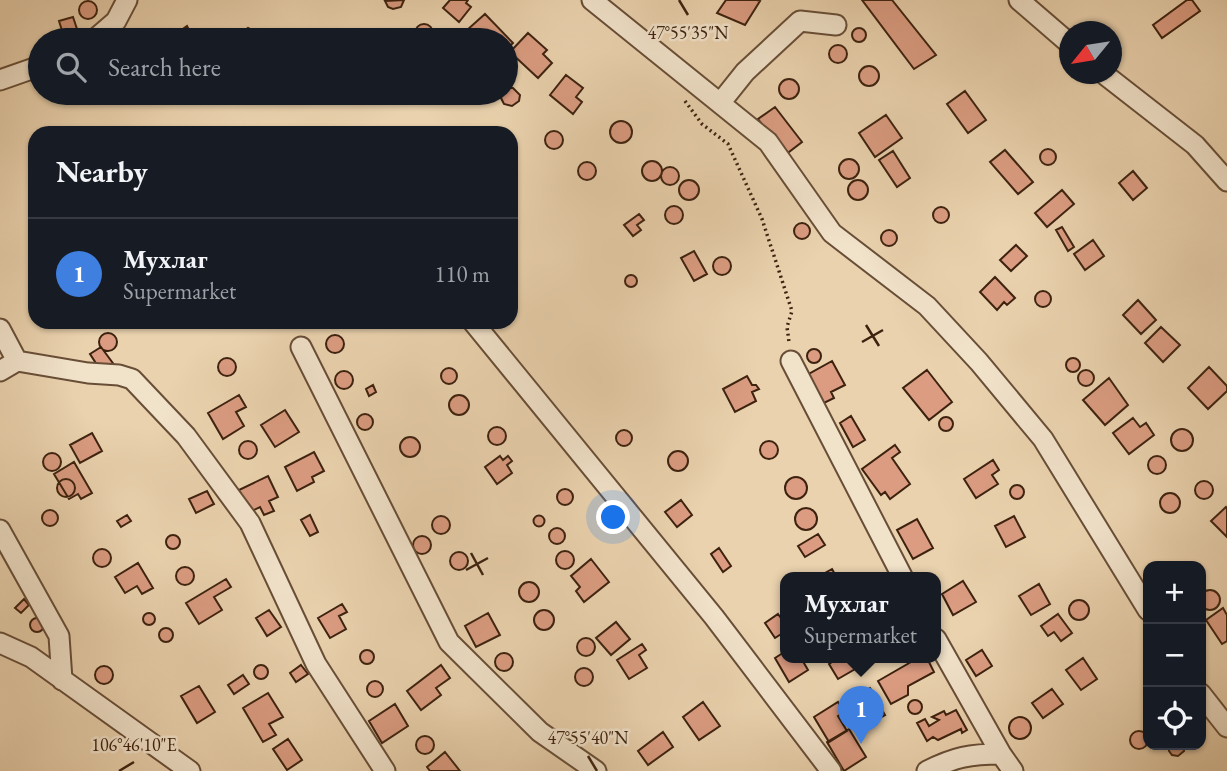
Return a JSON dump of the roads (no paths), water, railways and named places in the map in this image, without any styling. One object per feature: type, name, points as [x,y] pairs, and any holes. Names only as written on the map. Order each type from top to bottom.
[{"type":"street","points":[[108,28],[116,21],[127,0]]},
{"type":"street","points":[[592,0],[722,102],[768,142],[832,233],[927,306],[979,362],[1043,439],[1143,602]]},
{"type":"street","points":[[1020,0],[1059,35]]},
{"type":"street","points":[[722,102],[745,72],[800,20],[836,25]]},
{"type":"street","points":[[0,80],[28,70]]},
{"type":"street","points":[[1117,84],[1195,145],[1227,181]]},
{"type":"street","points":[[0,329],[17,361]]},
{"type":"street","points":[[479,329],[714,617],[831,771]]},
{"type":"street","points":[[301,347],[449,642],[540,732],[596,771]]},
{"type":"street","points":[[0,371],[17,361],[132,379],[186,436],[250,523],[316,664],[385,771]]},
{"type":"street","points":[[791,362],[900,572]]},
{"type":"street","points":[[0,530],[59,636],[62,680]]},
{"type":"street","points":[[0,643],[31,657],[190,771]]},
{"type":"street","points":[[941,648],[1013,771]]},
{"type":"street","points":[[1206,700],[1227,727]]},
{"type":"street","points":[[927,771],[971,754],[1001,754]]},
{"type":"place","name":"Мухлаг","points":[[861,744]]}]
